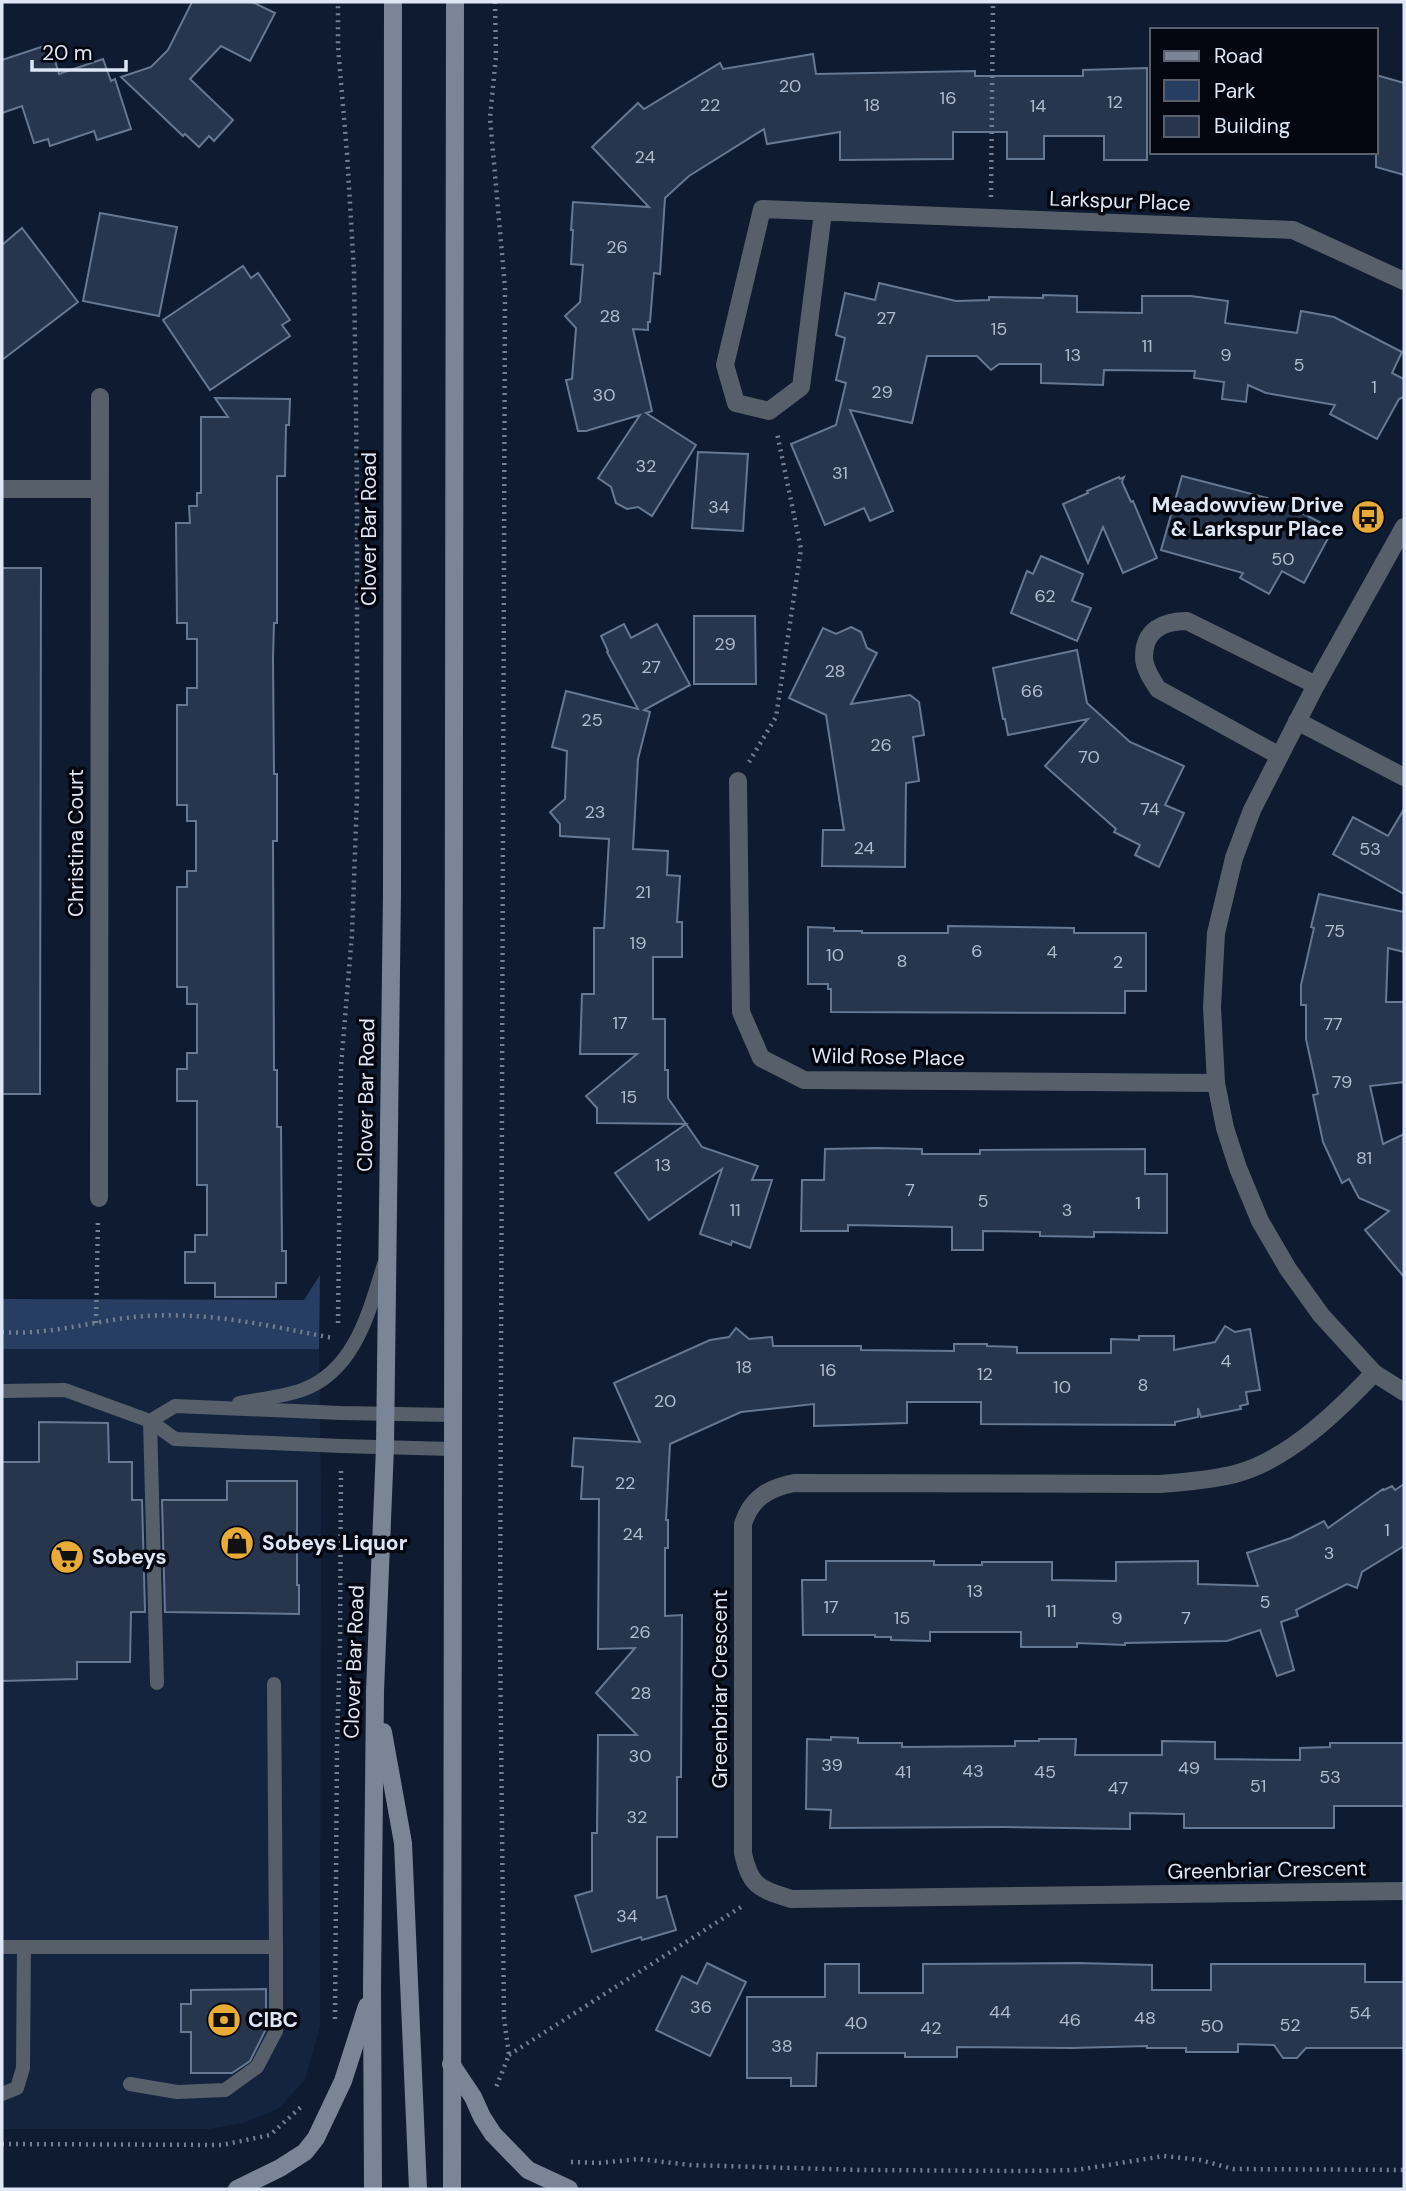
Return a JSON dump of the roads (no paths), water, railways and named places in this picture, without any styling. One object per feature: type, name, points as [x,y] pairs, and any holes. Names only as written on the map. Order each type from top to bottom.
[{"type":"main road","name":"Clover Bar Road","points":[[373,2189],[375,1691],[385,1447],[392,878],[393,2]]},
{"type":"main road","points":[[452,2189],[455,2]]},
{"type":"main road","points":[[375,1691],[403,1843],[418,2189]]},
{"type":"main road","points":[[237,2189],[280,2168],[305,2152],[316,2138],[343,2081],[372,1989]]},
{"type":"main road","points":[[451,2064],[473,2097],[482,2117],[502,2144],[528,2170],[569,2189]]},
{"type":"street","name":"Larkspur Place","points":[[823,212],[801,387],[769,411],[736,403],[725,365],[762,209],[1293,230],[1404,281]]},
{"type":"street","name":"Christina Court","points":[[99,1198],[100,397]]},
{"type":"street","points":[[2,489],[99,489]]},
{"type":"street","points":[[1404,527],[1316,685],[1252,810],[1234,858],[1216,933],[1212,1007],[1216,1083],[1225,1128],[1238,1168],[1261,1221],[1288,1269],[1321,1315],[1374,1373],[1404,1392]]},
{"type":"street","points":[[1279,755],[1158,689],[1149,676],[1143,659],[1147,643],[1156,628],[1170,621],[1186,621],[1316,685]]},
{"type":"street","points":[[1297,721],[1404,777]]},
{"type":"street","name":"Wild Rose Place","points":[[738,781],[741,1012],[761,1058],[804,1080],[1216,1083]]},
{"type":"street","name":"Greenbriar Crescent","points":[[1374,1373],[1315,1431],[1275,1457],[1238,1473],[1199,1481],[794,1483],[767,1491],[747,1511],[743,1524],[743,1853],[747,1871],[757,1885],[766,1891],[791,1899],[1404,1891]]},
{"type":"lane","points":[[216,1407],[302,1390],[325,1378],[342,1363],[357,1340],[367,1317],[387,1252]]},
{"type":"lane","points":[[2,1391],[65,1390],[150,1422],[174,1439],[452,1449]]},
{"type":"lane","points":[[150,1422],[174,1406],[452,1415]]},
{"type":"lane","points":[[150,1422],[157,1683]]},
{"type":"lane","points":[[130,2084],[177,2092],[225,2090],[257,2067],[276,2031],[274,1684]]},
{"type":"lane","points":[[2,1947],[276,1947]]},
{"type":"lane","points":[[2,2094],[17,2088],[23,2068],[24,1947]]},
{"type":"place","name":"Meadowview Drive & Larkspur Place","points":[[1368,517]]},
{"type":"place","name":"Sobeys Liquor","points":[[237,1543]]},
{"type":"place","name":"Sobeys","points":[[67,1557]]},
{"type":"place","name":"CIBC","points":[[224,2020]]}]
